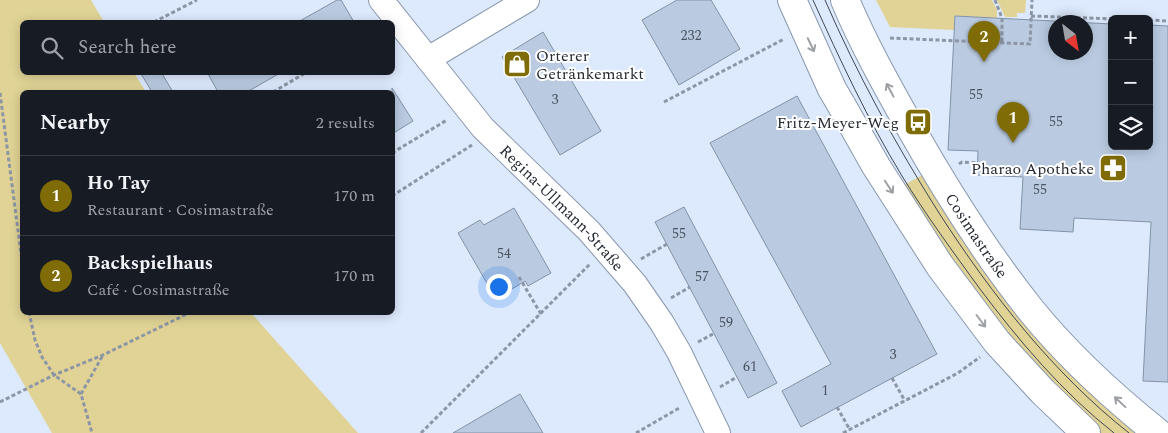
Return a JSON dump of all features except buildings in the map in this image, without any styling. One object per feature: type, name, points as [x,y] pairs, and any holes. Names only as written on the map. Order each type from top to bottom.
[{"type":"main road","points":[[792,0],[842,106],[876,166],[940,266],[997,342],[1042,392],[1086,433]]},
{"type":"main road","name":"Cosimastraße","points":[[845,0],[928,160],[978,239],[1031,310],[1076,359],[1124,406],[1158,433]]},
{"type":"street","name":"Regina-Ullmann-Straße","points":[[381,0],[483,128],[589,232],[635,284],[679,352],[710,392],[718,433]]},
{"type":"street","points":[[428,59],[527,0]]},
{"type":"path","points":[[158,20],[196,0]]},
{"type":"path","points":[[995,0],[1002,18],[1002,43]]},
{"type":"path","points":[[885,38],[1030,44],[1032,0]]},
{"type":"path","points":[[1031,16],[1108,19]]},
{"type":"path","points":[[1153,20],[1168,21]]},
{"type":"path","points":[[664,102],[786,38]]},
{"type":"path","points":[[276,90],[302,75]]},
{"type":"path","points":[[0,93],[20,246]]},
{"type":"path","points":[[395,151],[447,120]]},
{"type":"path","points":[[395,194],[471,148],[483,128]]},
{"type":"path","points":[[954,166],[962,162],[978,163]]},
{"type":"path","points":[[642,258],[667,244]]},
{"type":"path","points":[[421,433],[604,249]]},
{"type":"path","points":[[520,278],[541,314]]},
{"type":"path","points":[[671,298],[690,287]]},
{"type":"path","points":[[30,315],[35,340],[54,375],[81,394],[92,433]]},
{"type":"path","points":[[0,402],[185,315]]},
{"type":"path","points":[[698,342],[713,334]]},
{"type":"path","points":[[81,394],[103,355]]},
{"type":"path","points":[[843,433],[958,372],[984,355]]},
{"type":"path","points":[[636,433],[737,377]]},
{"type":"path","points":[[892,378],[904,401]]},
{"type":"path","points":[[837,407],[850,430]]},
{"type":"shaded area","points":[[0,0],[91,0],[103,20],[20,20],[20,75],[135,75],[145,90],[20,90],[20,315],[253,315],[358,433],[52,433],[0,343]]},
{"type":"shaded area","points":[[876,0],[992,0],[997,10],[997,18],[955,16],[954,30],[890,27]]},
{"type":"shaded area","points":[[997,0],[1026,0],[1025,13],[1017,13],[1017,17],[1005,17]]},
{"type":"shaded area","points":[[926,173],[1140,433],[1097,433],[1014,346],[900,187]]},
{"type":"tram line","points":[[813,0],[866,112],[902,176],[940,233],[980,289],[1042,366],[1077,401],[1114,433]]},
{"type":"tram line","points":[[825,0],[850,55],[892,135],[939,213],[980,274],[1049,359],[1101,410],[1129,433]]},
{"type":"place","name":"Backspielhaus","points":[[984,62]]},
{"type":"place","name":"Orterer Getränkemarkt","points":[[517,64]]},
{"type":"place","name":"Fritz-Meyer-Weg","points":[[918,122]]},
{"type":"place","name":"Ho Tay","points":[[1013,143]]},
{"type":"place","name":"Pharao Apotheke","points":[[1113,168]]}]
